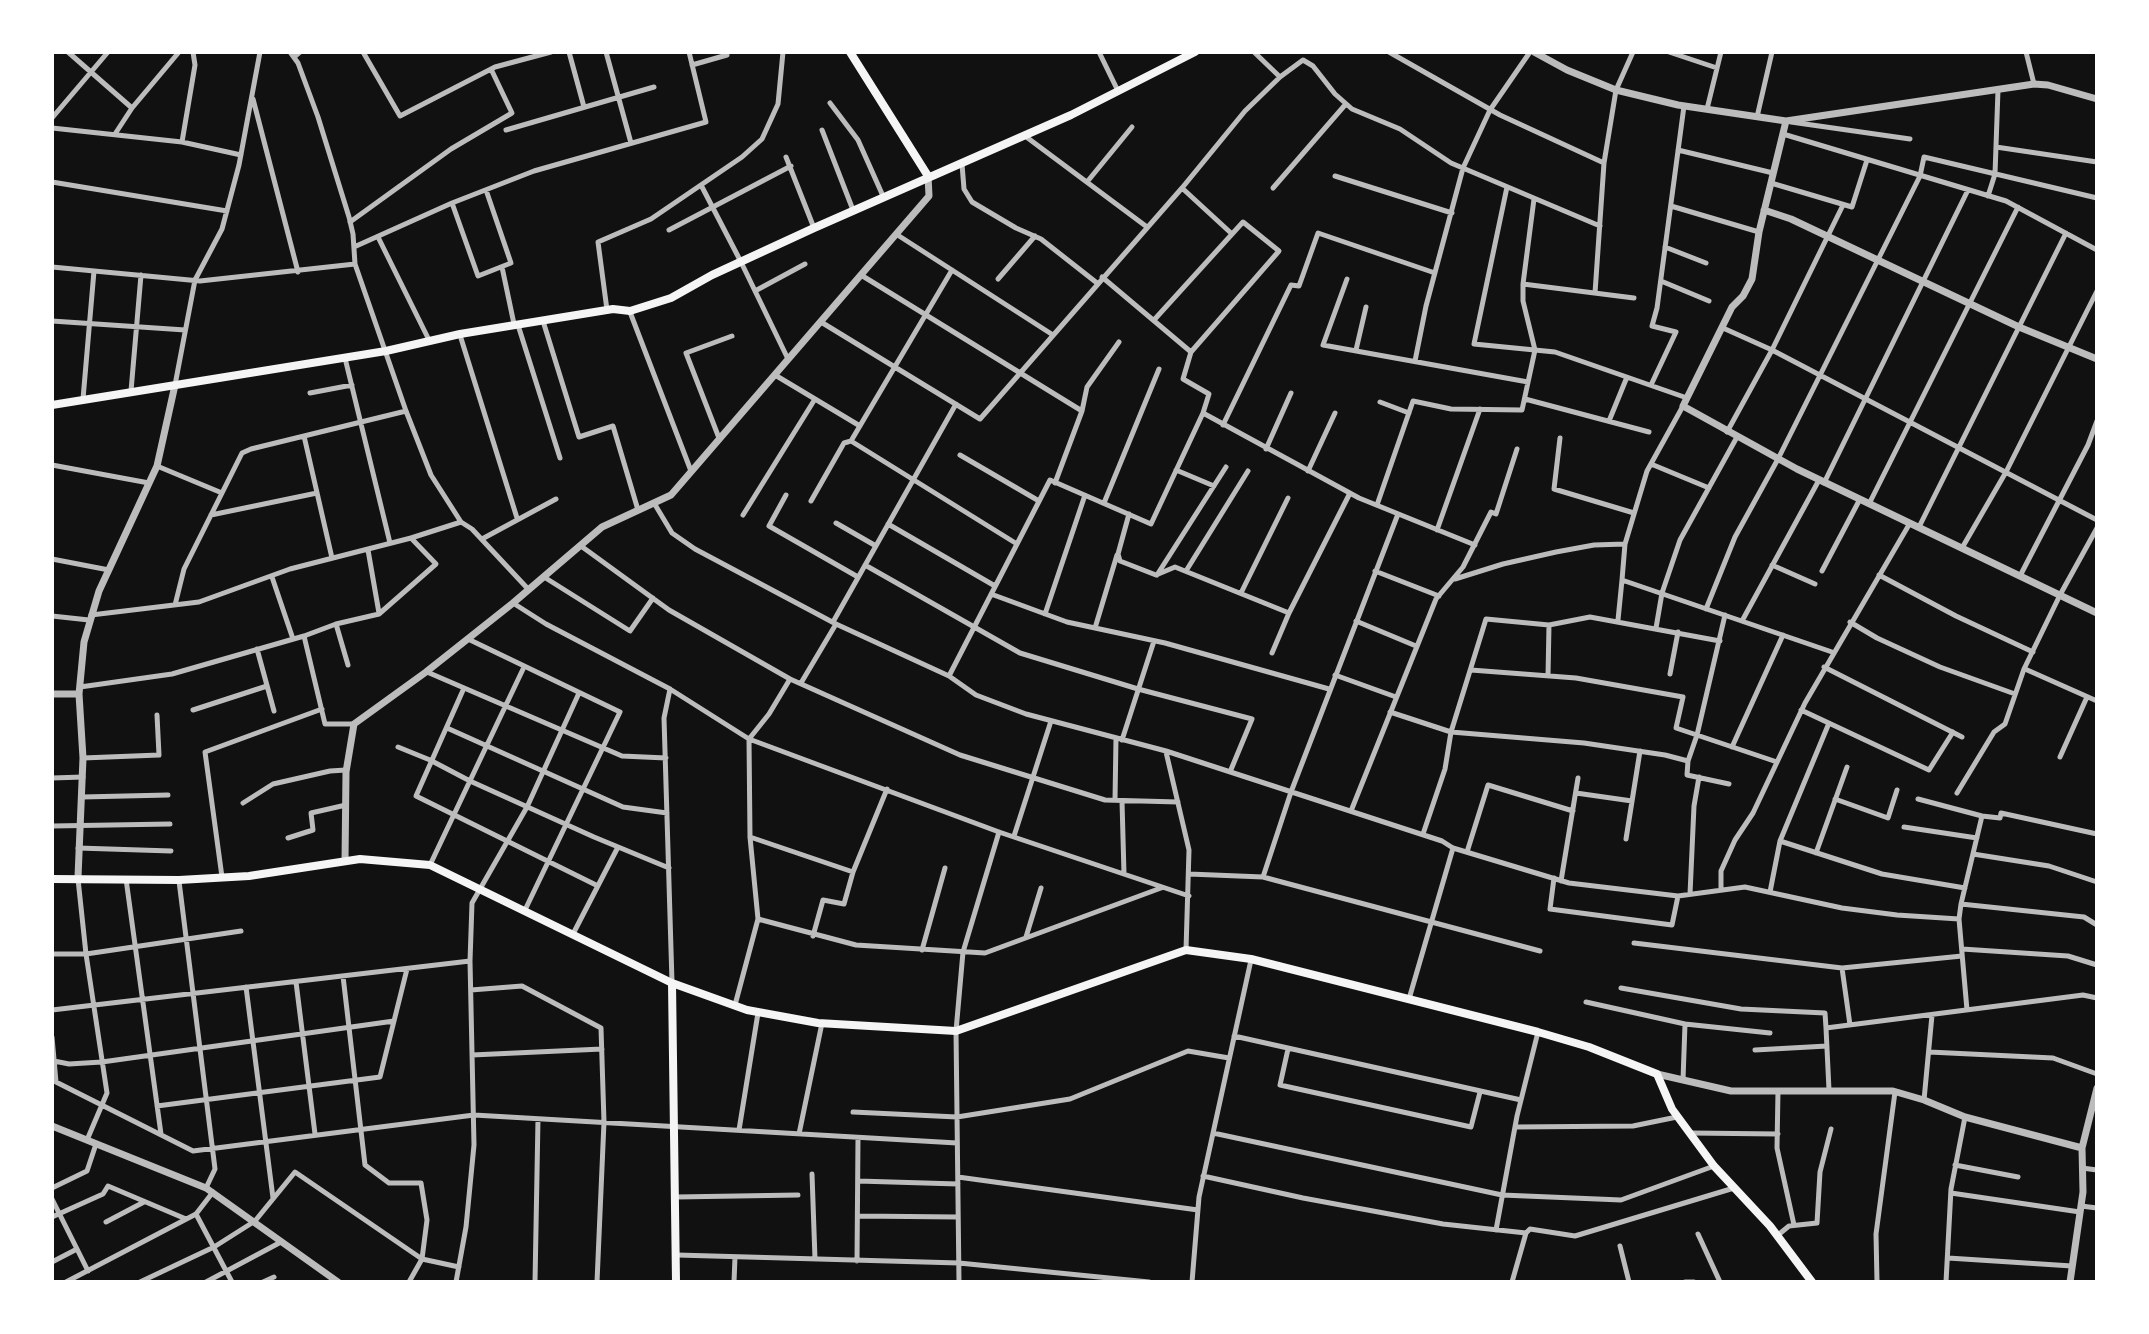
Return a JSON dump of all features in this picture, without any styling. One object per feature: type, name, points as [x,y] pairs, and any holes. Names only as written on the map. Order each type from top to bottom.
[{"type":"main road","points":[[850,52],[928,176]]},
{"type":"main road","points":[[52,405],[386,351],[460,334],[607,310],[630,311],[671,298],[883,196],[1025,136],[1195,52]]},
{"type":"main road","points":[[52,879],[179,880],[249,876],[360,859],[430,865],[672,983],[758,1012],[822,1023],[956,1031],[1186,950],[1251,959],[1538,1032],[1589,1047],[1657,1074],[1678,1117],[1714,1166],[1777,1236],[1810,1281]]},
{"type":"main road","points":[[672,983],[676,1282]]},
{"type":"street","points":[[68,52],[132,108]]},
{"type":"street","points":[[52,118],[108,52]]},
{"type":"street","points":[[115,134],[132,108],[179,52]]},
{"type":"street","points":[[182,142],[195,65],[193,52]]},
{"type":"street","points":[[87,1140],[107,1093],[78,877],[83,777],[82,650],[90,618],[109,570],[157,466],[195,280],[222,229],[241,155],[260,52]]},
{"type":"street","points":[[300,52],[292,55],[318,117],[350,222],[355,264],[431,475],[461,522],[482,539],[529,590]]},
{"type":"street","points":[[363,52],[400,116],[491,69],[551,52]]},
{"type":"street","points":[[569,52],[584,107]]},
{"type":"street","points":[[606,52],[631,143]]},
{"type":"street","points":[[354,247],[452,203],[534,171],[706,122],[689,52]]},
{"type":"street","points":[[692,65],[738,52]]},
{"type":"street","points":[[607,310],[598,242],[651,219],[742,157],[762,139],[778,104],[783,52]]},
{"type":"street","points":[[1099,52],[1118,91]]},
{"type":"street","points":[[1254,52],[1280,77]]},
{"type":"street","points":[[1389,52],[1490,110],[1604,163]]},
{"type":"street","points":[[1415,361],[1463,168],[1490,110],[1532,52],[1616,90],[1684,106],[1910,139]]},
{"type":"street","points":[[1595,293],[1604,163],[1616,90],[1633,52]]},
{"type":"street","points":[[1669,52],[1717,68]]},
{"type":"street","points":[[1707,109],[1721,52]]},
{"type":"street","points":[[1757,117],[1772,52]]},
{"type":"street","points":[[2026,52],[2034,84]]},
{"type":"street","points":[[821,322],[980,419],[1182,188],[1245,111],[1280,77],[1303,60],[1313,66],[1345,105],[1400,129],[1451,163],[1600,226]]},
{"type":"street","points":[[350,222],[451,149],[512,113],[491,69]]},
{"type":"street","points":[[1786,121],[2034,84],[2097,99]]},
{"type":"street","points":[[506,130],[654,87]]},
{"type":"street","points":[[1988,196],[1995,174],[1998,90]]},
{"type":"street","points":[[252,95],[298,272]]},
{"type":"street","points":[[830,103],[858,140],[883,196]]},
{"type":"street","points":[[1273,188],[1345,105]]},
{"type":"street","points":[[1651,385],[1676,332],[1652,326],[1661,281],[1684,106]]},
{"type":"street","points":[[1618,620],[1625,544],[1634,513],[1651,463],[1688,398],[1732,307],[1743,296],[1752,279],[1759,232],[1786,121]]},
{"type":"street","points":[[1087,182],[1132,127]]},
{"type":"street","points":[[52,128],[182,142],[241,155]]},
{"type":"street","points":[[822,130],[853,210]]},
{"type":"street","points":[[1783,134],[2018,207],[2097,250]]},
{"type":"street","points":[[1025,136],[1147,227]]},
{"type":"street","points":[[1996,147],[2097,162]]},
{"type":"street","points":[[1678,150],[1773,173]]},
{"type":"street","points":[[786,157],[814,228]]},
{"type":"street","points":[[1706,609],[1735,537],[1778,459],[1920,176],[1924,157],[2097,198]]},
{"type":"street","points":[[1771,183],[1852,207],[1867,160]]},
{"type":"street","points":[[962,164],[964,189],[972,202],[1035,236],[1100,280],[1191,352]]},
{"type":"street","points":[[669,230],[791,166]]},
{"type":"street","points":[[304,636],[325,724],[354,724],[468,639],[602,527],[671,495],[929,196],[928,176]]},
{"type":"street","points":[[1335,176],[1452,213]]},
{"type":"street","points":[[52,182],[227,211]]},
{"type":"street","points":[[701,185],[788,360]]},
{"type":"street","points":[[1507,187],[1474,344],[1555,352],[1688,398]]},
{"type":"street","points":[[1182,188],[1232,234]]},
{"type":"street","points":[[452,203],[478,276],[502,267],[511,263],[486,190]]},
{"type":"street","points":[[1742,621],[1866,398],[1968,190]]},
{"type":"street","points":[[1377,505],[1413,401],[1451,409],[1522,410],[1535,350],[1523,301],[1534,199]]},
{"type":"street","points":[[1727,432],[1772,350],[1843,205]]},
{"type":"street","points":[[1671,206],[1759,232]]},
{"type":"street","points":[[1869,504],[2018,207]]},
{"type":"street","points":[[1764,210],[1827,236],[2019,327],[2097,359]]},
{"type":"street","points":[[949,676],[1050,480],[1151,524],[1209,394],[1183,379],[1191,352],[1279,251],[1243,222],[1154,320]]},
{"type":"street","points":[[1223,425],[1291,285],[1299,286],[1318,233],[1435,273]]},
{"type":"street","points":[[1919,527],[2066,233]]},
{"type":"street","points":[[896,234],[1053,335]]},
{"type":"street","points":[[378,236],[429,340]]},
{"type":"street","points":[[998,279],[1035,236]]},
{"type":"street","points":[[1665,247],[1706,263]]},
{"type":"street","points":[[52,267],[195,280],[355,264]]},
{"type":"street","points":[[755,291],[805,264]]},
{"type":"street","points":[[502,267],[516,325],[560,458]]},
{"type":"street","points":[[811,501],[844,443],[851,441],[952,270]]},
{"type":"street","points":[[83,400],[94,271]]},
{"type":"street","points":[[131,392],[141,275]]},
{"type":"street","points":[[861,275],[1082,411]]},
{"type":"street","points":[[1347,279],[1323,345],[1528,382]]},
{"type":"street","points":[[1661,281],[1709,301]]},
{"type":"street","points":[[1523,284],[1634,298]]},
{"type":"street","points":[[1962,548],[2006,472],[2097,291]]},
{"type":"street","points":[[1356,350],[1366,307]]},
{"type":"street","points":[[630,311],[691,471]]},
{"type":"street","points":[[52,321],[185,330]]},
{"type":"street","points":[[543,321],[579,437],[613,426],[638,510]]},
{"type":"street","points":[[1723,328],[1866,398],[2097,520]]},
{"type":"street","points":[[460,334],[517,518]]},
{"type":"street","points":[[719,439],[686,353],[732,336]]},
{"type":"street","points":[[1055,483],[1082,411],[1087,387],[1119,342]]},
{"type":"street","points":[[345,356],[390,543]]},
{"type":"street","points":[[1104,503],[1159,369]]},
{"type":"street","points":[[775,375],[860,426]]},
{"type":"street","points":[[1609,421],[1627,377]]},
{"type":"street","points":[[310,393],[352,385]]},
{"type":"street","points":[[1266,449],[1291,393]]},
{"type":"street","points":[[743,515],[815,399]]},
{"type":"street","points":[[1525,399],[1649,432]]},
{"type":"street","points":[[1380,402],[1409,413]]},
{"type":"street","points":[[801,683],[956,404]]},
{"type":"street","points":[[1683,406],[1778,459],[2097,613]]},
{"type":"street","points":[[1437,530],[1480,409]]},
{"type":"street","points":[[175,605],[184,569],[242,453],[406,411]]},
{"type":"street","points":[[1203,413],[1350,493],[1475,545]]},
{"type":"street","points":[[1308,471],[1335,413]]},
{"type":"street","points":[[2020,576],[2097,421]]},
{"type":"street","points":[[304,436],[332,558]]},
{"type":"street","points":[[1656,628],[1662,593],[1680,540],[1737,437]]},
{"type":"street","points":[[1560,438],[1554,489],[1634,513]]},
{"type":"street","points":[[851,441],[1017,544]]},
{"type":"street","points":[[1351,811],[1416,646],[1439,596],[1463,567],[1491,512],[1496,514],[1517,449]]},
{"type":"street","points":[[960,455],[1039,501]]},
{"type":"street","points":[[1651,463],[1709,488]]},
{"type":"street","points":[[52,465],[150,483]]},
{"type":"street","points":[[157,466],[222,493]]},
{"type":"street","points":[[1156,575],[1226,467]]},
{"type":"street","points":[[1176,470],[1214,486]]},
{"type":"street","points":[[1186,571],[1248,471]]},
{"type":"street","points":[[211,515],[317,493]]},
{"type":"street","points":[[1272,653],[1350,493]]},
{"type":"street","points":[[786,495],[769,526],[858,577]]},
{"type":"street","points":[[1045,614],[1085,495]]},
{"type":"street","points":[[1241,593],[1288,498]]},
{"type":"street","points":[[482,539],[556,499]]},
{"type":"street","points":[[1822,571],[1860,499]]},
{"type":"street","points":[[654,503],[672,533],[695,549],[834,623],[949,676],[976,695],[1051,721],[1166,751],[1423,834],[1453,848],[1561,881],[1678,896],[1745,887],[1842,908],[1959,919]]},
{"type":"street","points":[[1095,628],[1129,514]]},
{"type":"street","points":[[1263,877],[1329,689],[1398,514]]},
{"type":"street","points":[[52,616],[90,618],[199,602],[290,569],[461,522]]},
{"type":"street","points":[[836,523],[876,546]]},
{"type":"street","points":[[1721,890],[1721,871],[1801,710],[1832,652],[1910,523]]},
{"type":"street","points":[[888,524],[995,586]]},
{"type":"street","points":[[1957,793],[1994,732],[2005,724],[2024,669],[2097,528]]},
{"type":"street","points":[[52,694],[172,674],[379,614],[436,564],[411,538]]},
{"type":"street","points":[[1451,580],[1556,552],[1594,545],[1625,544]]},
{"type":"street","points":[[581,546],[653,598],[790,679],[960,755],[1105,800],[1178,802]]},
{"type":"street","points":[[368,550],[379,614]]},
{"type":"street","points":[[1118,554],[1120,561],[1156,575],[1175,567],[1289,613]]},
{"type":"street","points":[[52,559],[109,570]]},
{"type":"street","points":[[865,565],[1020,653],[1252,719],[1230,772]]},
{"type":"street","points":[[1772,565],[1815,584]]},
{"type":"street","points":[[1375,571],[1439,596]]},
{"type":"street","points":[[1879,575],[2033,652]]},
{"type":"street","points":[[272,577],[293,639]]},
{"type":"street","points":[[544,577],[630,631],[653,598]]},
{"type":"street","points":[[1622,580],[1832,652]]},
{"type":"street","points":[[991,594],[1045,614],[1329,689]]},
{"type":"street","points":[[513,603],[546,624],[670,689],[749,739],[999,832],[1189,896]]},
{"type":"street","points":[[1725,615],[1687,775],[1729,784]]},
{"type":"street","points":[[1423,834],[1445,769],[1451,732],[1486,619],[1549,625],[1590,617],[1720,641]]},
{"type":"street","points":[[1356,621],[1416,646]]},
{"type":"street","points":[[1850,622],[1940,667],[2015,694]]},
{"type":"street","points":[[336,624],[348,665]]},
{"type":"street","points":[[1548,676],[1549,625]]},
{"type":"street","points":[[1670,674],[1678,632]]},
{"type":"street","points":[[1732,747],[1783,635]]},
{"type":"street","points":[[468,639],[620,712],[525,910]]},
{"type":"street","points":[[1124,874],[1119,739],[1154,641]]},
{"type":"street","points":[[257,649],[274,711]]},
{"type":"street","points":[[430,865],[524,667]]},
{"type":"street","points":[[1824,667],[1962,737]]},
{"type":"street","points":[[2024,669],[2097,701]]},
{"type":"street","points":[[1471,670],[1576,678],[1683,697],[1676,728],[1777,762]]},
{"type":"street","points":[[426,672],[622,756],[666,758]]},
{"type":"street","points":[[1335,675],[1396,697]]},
{"type":"street","points":[[735,1005],[758,919],[750,837],[749,739],[769,714],[790,679]]},
{"type":"street","points":[[193,710],[267,686]]},
{"type":"street","points":[[464,688],[416,796],[598,886]]},
{"type":"street","points":[[670,689],[664,718],[672,983]]},
{"type":"street","points":[[456,1282],[466,1227],[474,1145],[470,961],[472,903],[527,807],[579,693]]},
{"type":"street","points":[[2060,757],[2087,697]]},
{"type":"street","points":[[222,877],[205,752],[322,709]]},
{"type":"street","points":[[1801,710],[1929,770],[1953,732]]},
{"type":"street","points":[[1390,712],[1451,732],[1543,739],[1640,751],[1688,761]]},
{"type":"street","points":[[83,758],[159,755],[157,715]]},
{"type":"street","points":[[1014,836],[1051,721]]},
{"type":"street","points":[[1770,892],[1780,841],[1829,723]]},
{"type":"street","points":[[345,861],[346,770],[354,724]]},
{"type":"street","points":[[447,728],[623,807],[667,813]]},
{"type":"street","points":[[398,747],[669,868]]},
{"type":"street","points":[[1166,751],[1189,850],[1186,950]]},
{"type":"street","points":[[1626,839],[1640,751]]},
{"type":"street","points":[[1816,853],[1847,767]]},
{"type":"street","points":[[243,803],[273,784],[346,770]]},
{"type":"street","points":[[52,778],[83,777]]},
{"type":"street","points":[[1690,894],[1694,806],[1699,777]]},
{"type":"street","points":[[1561,881],[1578,778]]},
{"type":"street","points":[[1467,852],[1488,785],[1573,811]]},
{"type":"street","points":[[813,936],[823,900],[844,904],[853,872],[887,789]]},
{"type":"street","points":[[1835,799],[1888,818],[1897,790]]},
{"type":"street","points":[[1576,793],[1632,801]]},
{"type":"street","points":[[82,797],[168,795]]},
{"type":"street","points":[[1918,799],[1982,816],[2000,818],[2001,813],[2096,832]]},
{"type":"street","points":[[288,838],[313,830],[311,813],[346,805]]},
{"type":"street","points":[[1967,1010],[1959,919],[1982,816]]},
{"type":"street","points":[[52,826],[170,824]]},
{"type":"street","points":[[1904,827],[1977,838]]},
{"type":"street","points":[[959,1282],[956,1031],[963,952],[999,832]]},
{"type":"street","points":[[750,837],[853,872]]},
{"type":"street","points":[[1780,841],[1882,874],[1965,888]]},
{"type":"street","points":[[573,934],[618,847]]},
{"type":"street","points":[[78,848],[171,851]]},
{"type":"street","points":[[1409,999],[1453,848]]},
{"type":"street","points":[[1973,854],[2049,866],[2097,882]]},
{"type":"street","points":[[922,950],[945,868]]},
{"type":"street","points":[[1189,874],[1263,877],[1540,951]]},
{"type":"street","points":[[1554,878],[1550,909],[1672,925],[1678,896]]},
{"type":"street","points":[[126,879],[161,1135]]},
{"type":"street","points":[[66,1282],[196,1214],[210,1190],[215,1169],[179,880]]},
{"type":"street","points":[[758,919],[856,945],[985,953],[1163,887]]},
{"type":"street","points":[[1026,938],[1041,888]]},
{"type":"street","points":[[1961,904],[2084,917],[2097,925]]},
{"type":"street","points":[[52,954],[86,954],[241,931]]},
{"type":"street","points":[[1634,943],[1842,968],[1962,953],[2068,956],[2097,965]]},
{"type":"street","points":[[1192,1282],[1203,1176],[1251,959]]},
{"type":"street","points":[[52,1010],[470,961]]},
{"type":"street","points":[[1842,968],[1850,1025]]},
{"type":"street","points":[[157,1106],[380,1077],[407,969]]},
{"type":"street","points":[[343,976],[365,1165],[389,1183],[419,1182],[422,1185],[427,1220],[422,1259],[409,1282]]},
{"type":"street","points":[[296,982],[315,1134]]},
{"type":"street","points":[[471,990],[522,986],[601,1028],[604,1122],[597,1282]]},
{"type":"street","points":[[246,987],[273,1199]]},
{"type":"street","points":[[1621,988],[1741,1009],[1825,1013],[1829,1090]]},
{"type":"street","points":[[1826,1028],[2083,995],[2097,998]]},
{"type":"street","points":[[1586,1002],[1685,1024],[1770,1033]]},
{"type":"street","points":[[739,1130],[758,1012]]},
{"type":"street","points":[[1924,1100],[1932,1015]]},
{"type":"street","points":[[53,1061],[69,1064],[102,1062],[394,1021]]},
{"type":"street","points":[[799,1134],[822,1023]]},
{"type":"street","points":[[1683,1080],[1685,1024]]},
{"type":"street","points":[[1496,1230],[1515,1127],[1538,1032]]},
{"type":"street","points":[[1234,1036],[1521,1100]]},
{"type":"street","points":[[52,1037],[56,1082],[193,1151],[474,1115],[957,1143]]},
{"type":"street","points":[[1755,1050],[1827,1046]]},
{"type":"street","points":[[472,1055],[602,1049]]},
{"type":"street","points":[[1288,1049],[1280,1085],[1471,1127],[1480,1092]]},
{"type":"street","points":[[853,1112],[957,1117],[1070,1099],[1188,1051],[1229,1058]]},
{"type":"street","points":[[1929,1052],[2053,1058],[2097,1074]]},
{"type":"street","points":[[1657,1074],[1731,1091],[1895,1092],[1965,1117],[2082,1148]]},
{"type":"street","points":[[2070,1282],[2080,1209],[2082,1148],[2097,1088]]},
{"type":"street","points":[[1778,1091],[1777,1148],[1794,1225]]},
{"type":"street","points":[[1877,1282],[1876,1234],[1895,1092]]},
{"type":"street","points":[[1515,1127],[1633,1126],[1678,1117]]},
{"type":"street","points":[[1946,1282],[1951,1193],[1965,1117]]},
{"type":"street","points":[[535,1282],[538,1119]]},
{"type":"street","points":[[52,1126],[210,1190],[337,1282]]},
{"type":"street","points":[[1777,1236],[1789,1226],[1817,1223],[1820,1172],[1831,1129]]},
{"type":"street","points":[[2086,1131],[2097,1131]]},
{"type":"street","points":[[1213,1133],[1502,1195],[1621,1200],[1714,1166]]},
{"type":"street","points":[[1691,1133],[1778,1134]]},
{"type":"street","points":[[857,1261],[858,1137]]},
{"type":"street","points":[[52,1188],[87,1171],[97,1144]]},
{"type":"street","points":[[1955,1165],[2018,1177]]},
{"type":"street","points":[[2082,1168],[2097,1170]]},
{"type":"street","points":[[140,1282],[214,1247],[255,1221],[295,1172],[422,1259],[459,1267]]},
{"type":"street","points":[[812,1174],[815,1259]]},
{"type":"street","points":[[1203,1176],[1427,1222],[1526,1233]]},
{"type":"street","points":[[858,1181],[958,1180],[1198,1210]]},
{"type":"street","points":[[52,1217],[103,1194],[108,1186],[186,1219]]},
{"type":"street","points":[[1512,1282],[1526,1233],[1530,1229],[1575,1236],[1734,1188]]},
{"type":"street","points":[[1951,1193],[2080,1209],[2097,1208]]},
{"type":"street","points":[[676,1197],[798,1195]]},
{"type":"street","points":[[52,1199],[88,1271]]},
{"type":"street","points":[[106,1222],[145,1202]]},
{"type":"street","points":[[196,1214],[232,1282]]},
{"type":"street","points":[[858,1216],[958,1217]]},
{"type":"street","points":[[1698,1234],[1720,1282]]},
{"type":"street","points":[[206,1282],[282,1241]]},
{"type":"street","points":[[1620,1246],[1629,1282]]},
{"type":"street","points":[[52,1262],[77,1249]]},
{"type":"street","points":[[677,1255],[959,1263],[1149,1282]]},
{"type":"street","points":[[734,1282],[735,1257]]},
{"type":"street","points":[[1948,1258],[2072,1266]]},
{"type":"street","points":[[263,1282],[274,1277]]},
{"type":"street","points":[[1685,1282],[1694,1282]]}]
